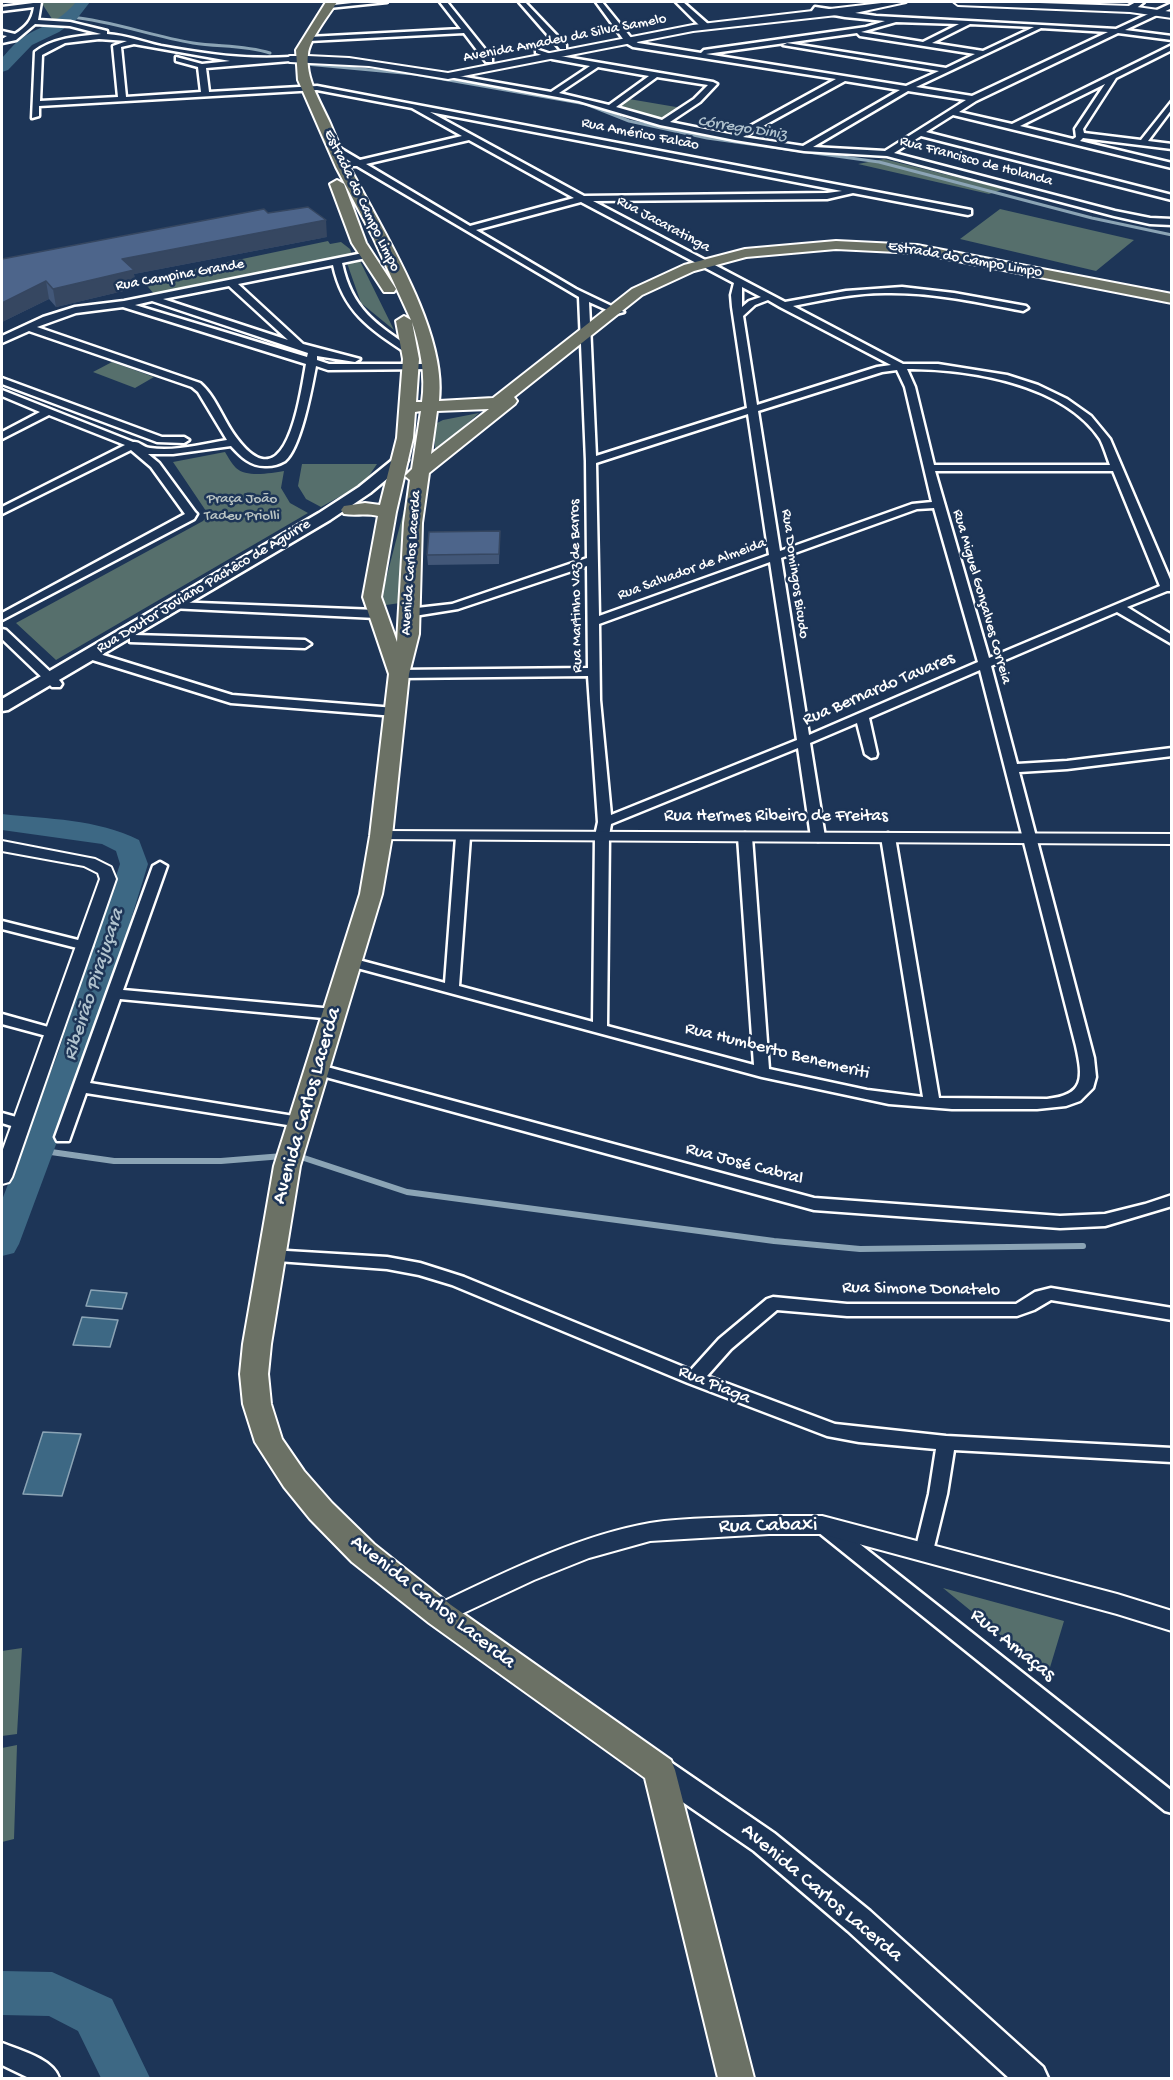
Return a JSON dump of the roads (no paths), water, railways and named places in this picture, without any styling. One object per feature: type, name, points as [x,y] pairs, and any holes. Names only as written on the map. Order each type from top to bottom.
[{"type":"main road","points":[[326,3],[309,39],[295,59],[290,50],[326,3]]},
{"type":"main road","name":"Estrada do Campo Limpo","points":[[295,59],[301,89],[364,249],[388,286],[404,321],[410,354],[409,407],[401,460]]},
{"type":"main road","name":"Estrada do Campo Limpo","points":[[301,89],[335,149],[420,323],[429,363],[431,398],[424,451]]},
{"type":"main road","name":"Estrada do Campo Limpo","points":[[393,486],[419,473],[450,450],[616,311],[654,284],[704,263],[745,253],[836,244],[885,246],[945,254],[1172,299]]},
{"type":"main road","points":[[364,249],[387,254]]},
{"type":"main road","name":"Estrada do Campo Limpo","points":[[409,407],[431,398],[488,404],[506,398],[587,336]]},
{"type":"main road","points":[[405,438],[410,445],[424,451],[450,450]]},
{"type":"main road","name":"Avenida Carlos Lacerda","points":[[424,451],[413,523],[409,634],[399,674],[381,836],[371,894],[294,1143],[270,1256],[255,1374],[257,1404],[269,1442],[294,1479],[363,1553],[440,1614],[658,1770],[764,1842],[859,1921],[1032,2079]]},
{"type":"main road","name":"Avenida Carlos Lacerda","points":[[399,674],[372,597],[387,512],[401,460]]},
{"type":"main road","name":"Rua Doutor Joviano Pachêco de Aguirre","points":[[95,657],[134,639],[182,606],[335,510],[375,482],[401,460]]},
{"type":"main road","name":"Rua Doutor Joviano Pachêco de Aguirre","points":[[2,706],[53,681],[393,486]]},
{"type":"main road","points":[[350,510],[365,508],[387,512]]},
{"type":"main road","points":[[378,616],[395,622],[408,615]]},
{"type":"main road","name":"Rua Doutor Joviano Pachêco de Aguirre","points":[[2,715],[53,681]]},
{"type":"main road","points":[[658,1770],[736,2079]]},
{"type":"street","points":[[326,3],[383,2]]},
{"type":"street","points":[[444,2],[489,60]]},
{"type":"street","points":[[522,2],[563,47]]},
{"type":"street","points":[[599,2],[627,38],[641,46],[973,99]]},
{"type":"street","points":[[679,2],[703,24]]},
{"type":"street","name":"Avenida Amadeu da Silva Samelo","points":[[417,69],[489,60],[703,24],[871,2]]},
{"type":"street","name":"Avenida Amadeu da Silva Samelo","points":[[703,24],[828,13],[902,2]]},
{"type":"street","points":[[958,2],[1130,9],[1172,15]]},
{"type":"street","points":[[1130,9],[1140,2]]},
{"type":"street","points":[[2,9],[38,3],[34,22],[6,41]]},
{"type":"street","points":[[887,154],[973,99],[1172,5]]},
{"type":"street","points":[[815,9],[828,13],[898,19],[1120,30],[1172,38]]},
{"type":"street","points":[[689,54],[848,32],[880,26],[898,19]]},
{"type":"street","points":[[2,32],[34,22],[53,22],[69,24],[147,45],[217,58],[251,61]]},
{"type":"street","points":[[924,44],[970,22]]},
{"type":"street","points":[[804,149],[908,88],[1042,26]]},
{"type":"street","points":[[309,39],[465,31]]},
{"type":"street","points":[[2,32],[11,34],[6,41]]},
{"type":"street","points":[[848,32],[983,53]]},
{"type":"street","points":[[35,116],[38,54],[41,51],[73,40],[118,37]]},
{"type":"street","name":"Avenida Amadeu da Silva Samelo","points":[[448,76],[552,57],[627,38]]},
{"type":"street","points":[[122,100],[117,46],[136,42]]},
{"type":"street","points":[[766,42],[947,70]]},
{"type":"street","points":[[147,45],[151,49],[202,66],[295,59]]},
{"type":"street","points":[[1015,126],[1172,47]]},
{"type":"street","points":[[539,51],[552,57],[713,84],[683,110],[663,123]]},
{"type":"street","name":"Rua Francisco de Holanda","points":[[295,59],[417,69],[552,94],[611,107],[663,123],[735,138],[804,149],[887,154],[1114,213],[1172,222]]},
{"type":"street","points":[[552,94],[598,64]]},
{"type":"street","points":[[202,66],[205,95]]},
{"type":"street","points":[[611,107],[657,73]]},
{"type":"street","points":[[1077,139],[1078,129],[1114,76]]},
{"type":"street","points":[[735,138],[844,78]]},
{"type":"street","name":"Rua Américo Falcão","points":[[36,105],[317,88],[968,212]]},
{"type":"street","points":[[1143,143],[1172,103]]},
{"type":"street","name":"Rua Jacaratinga","points":[[415,107],[582,199],[900,366]]},
{"type":"street","points":[[951,112],[1077,139],[1172,166]]},
{"type":"street","points":[[920,133],[1172,198]]},
{"type":"street","points":[[343,167],[470,137]]},
{"type":"street","points":[[1077,139],[1172,147]]},
{"type":"street","points":[[335,149],[584,297],[616,311]]},
{"type":"street","points":[[468,229],[582,199],[827,196],[846,194],[854,190]]},
{"type":"street","name":"Rua Campina Grande","points":[[2,340],[70,310],[102,304],[124,304],[337,261],[364,249]]},
{"type":"street","points":[[337,261],[345,294],[350,303],[369,322],[410,354],[429,363]]},
{"type":"street","points":[[231,282],[300,346]]},
{"type":"street","name":"Rua Domingos Bicudo","points":[[739,282],[736,296],[818,837]]},
{"type":"street","points":[[783,305],[857,292],[887,290],[928,293],[1023,308]]},
{"type":"street","name":"Rua Martinho Vaz de Barros","points":[[584,297],[591,461],[593,672],[604,829],[600,1027]]},
{"type":"street","points":[[739,315],[752,303],[769,297]]},
{"type":"street","points":[[151,298],[313,351],[352,359],[410,354]]},
{"type":"street","points":[[124,304],[312,364],[346,368],[410,354]]},
{"type":"street","points":[[28,327],[196,385],[202,390],[235,442],[253,461],[257,462],[275,462],[284,457],[294,432],[312,364],[313,351]]},
{"type":"street","points":[[591,461],[862,374],[900,366],[987,374],[1022,382],[1047,391],[1080,411],[1096,424],[1105,439],[1168,588]]},
{"type":"street","name":"Rua Miguel Gonçalves Correia","points":[[900,366],[910,387],[938,505],[1032,838]]},
{"type":"street","points":[[2,381],[168,442],[228,432]]},
{"type":"street","points":[[2,393],[131,445],[158,452],[235,442]]},
{"type":"street","points":[[2,436],[50,411]]},
{"type":"street","points":[[2,511],[131,445],[145,441],[149,436]]},
{"type":"street","points":[[2,616],[188,519],[191,514],[155,465],[131,445]]},
{"type":"street","points":[[931,468],[1116,468]]},
{"type":"street","name":"Rua Salvador de Almeida","points":[[593,622],[916,506],[938,505]]},
{"type":"street","points":[[408,615],[454,607],[591,560]]},
{"type":"street","name":"Rua Bernardo Tavares","points":[[604,829],[802,742],[1118,607],[1168,588]]},
{"type":"street","points":[[182,606],[378,616]]},
{"type":"street","points":[[1118,607],[1172,641]]},
{"type":"street","points":[[2,633],[53,681]]},
{"type":"street","points":[[134,639],[305,644]]},
{"type":"street","points":[[95,657],[231,699],[395,712]]},
{"type":"street","points":[[399,674],[593,672]]},
{"type":"street","points":[[862,717],[871,754]]},
{"type":"street","points":[[1013,768],[1067,765],[1172,752]]},
{"type":"street","name":"Rua Hermes Ribeiro de Freitas","points":[[381,836],[463,837],[604,829],[745,837],[1172,839]]},
{"type":"street","points":[[452,987],[463,837]]},
{"type":"street","points":[[745,837],[762,1072]]},
{"type":"street","points":[[888,837],[932,1103]]},
{"type":"street","name":"Rua Humberto Benemeriti","points":[[351,962],[829,1089],[932,1103],[1060,1102],[1073,1098],[1086,1086],[1089,1075],[1084,1046],[1032,838]]},
{"type":"street","points":[[2,846],[89,862],[105,870],[108,879],[2,1176]]},
{"type":"street","points":[[63,1137],[160,866]]},
{"type":"street","points":[[2,925],[85,946]]},
{"type":"street","points":[[114,994],[334,1014]]},
{"type":"street","points":[[2,1019],[54,1033]]},
{"type":"street","name":"Rua José Cabral","points":[[316,1069],[814,1204],[1060,1222],[1105,1220],[1149,1209],[1172,1200]]},
{"type":"street","points":[[81,1087],[294,1143]]},
{"type":"street","points":[[2,1118],[21,1124]]},
{"type":"street","name":"Rua Piaga","points":[[270,1256],[387,1263],[420,1269],[458,1281],[694,1378],[833,1431],[859,1436],[946,1443],[1172,1455]]},
{"type":"street","name":"Rua Simone Donatelo","points":[[694,1378],[725,1344],[773,1303],[847,1310],[1007,1310],[1022,1309],[1041,1296],[1051,1294],[1095,1304],[1172,1314]]},
{"type":"street","points":[[924,1551],[938,1494],[946,1443]]},
{"type":"street","name":"Rua Cabaxi","points":[[440,1614],[585,1550],[650,1532],[769,1525],[822,1525],[924,1551],[1172,1621]]},
{"type":"street","name":"Rua Amaças","points":[[822,1525],[1172,1804]]},
{"type":"street","points":[[2,2054],[40,2072],[48,2079]]},
{"type":"water","points":[[91,1290],[127,1293],[122,1309],[86,1306]]},
{"type":"water","points":[[82,1317],[118,1320],[110,1347],[73,1345]]},
{"type":"water","points":[[43,1432],[81,1434],[62,1496],[23,1494]]},
{"type":"waterway","name":"Ribeirão Pirajuçara","points":[[2,67],[26,42],[54,29],[71,17],[83,2]]},
{"type":"waterway","points":[[71,17],[193,43],[241,47],[270,53]]},
{"type":"waterway","name":"Córrego Diniz","points":[[306,64],[414,74],[586,104],[629,121],[707,138],[879,162],[1092,218],[1172,235]]},
{"type":"waterway","name":"Ribeirão Pirajuçara","points":[[2,822],[111,837],[129,846],[134,864],[74,1053],[2,1244]]},
{"type":"waterway","points":[[37,1150],[114,1161],[221,1161],[283,1156]]},
{"type":"waterway","points":[[298,1156],[407,1192],[774,1241],[860,1249],[1083,1246]]},
{"type":"waterway","points":[[2,1993],[52,1994],[95,2015],[126,2078]]},
{"type":"park label","name":"Praça João Tadeu Priolli","points":[[242,508]]}]
